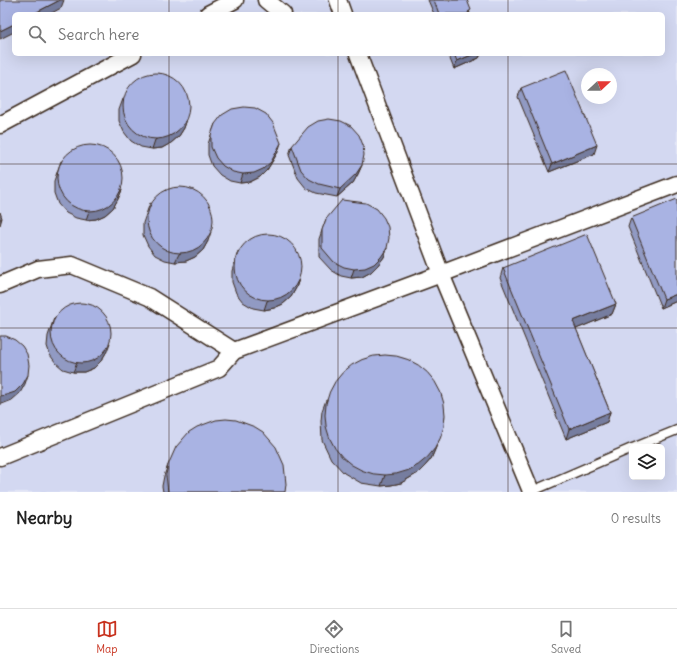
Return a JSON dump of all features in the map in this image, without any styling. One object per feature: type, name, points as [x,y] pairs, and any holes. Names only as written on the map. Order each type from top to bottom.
[{"type":"street","points":[[212,12],[235,0]]},
{"type":"street","points":[[266,0],[281,12]]},
{"type":"street","points":[[338,0],[342,12]]},
{"type":"street","points":[[0,125],[129,56]]},
{"type":"street","points":[[359,56],[441,274],[530,491]]},
{"type":"street","points":[[0,457],[219,368],[234,351],[677,184]]},
{"type":"street","points":[[0,285],[38,269],[72,265],[149,297],[234,351]]},
{"type":"lane","points":[[642,444],[677,430]]},
{"type":"lane","points":[[530,491],[629,449]]},
{"type":"shaded area","points":[[0,0],[677,0],[677,492],[0,492]]},
{"type":"building","points":[[0,0],[60,0],[37,12],[12,12],[12,25],[0,31]]},
{"type":"building","points":[[434,0],[467,0],[471,10],[468,12],[438,12]]},
{"type":"building","points":[[455,56],[469,56],[457,61]]},
{"type":"building","points":[[566,70],[597,145],[552,164],[521,88]]},
{"type":"building","points":[[149,73],[163,73],[175,78],[184,87],[189,99],[187,119],[180,130],[163,139],[149,139],[137,134],[128,125],[123,113],[123,99],[128,87],[137,78]]},
{"type":"building","points":[[244,107],[255,108],[266,114],[273,123],[281,143],[271,162],[263,169],[254,173],[243,174],[233,172],[223,166],[216,158],[211,147],[211,135],[215,124],[222,115],[232,109]]},
{"type":"building","points":[[329,119],[341,121],[351,126],[359,135],[363,145],[364,155],[362,165],[356,174],[340,189],[319,184],[309,179],[301,170],[292,146],[308,127],[318,121]]},
{"type":"building","points":[[83,145],[97,145],[109,150],[118,159],[123,171],[121,191],[114,202],[97,211],[83,211],[71,206],[62,197],[57,185],[57,171],[62,159],[71,150]]},
{"type":"building","points":[[173,187],[187,187],[199,192],[208,201],[213,213],[211,233],[204,244],[187,253],[173,253],[161,248],[152,239],[147,227],[147,213],[152,201],[161,192]]},
{"type":"building","points":[[677,199],[677,294],[664,299],[631,218]]},
{"type":"building","points":[[342,200],[366,203],[377,209],[384,218],[388,227],[389,238],[387,248],[374,264],[365,268],[354,269],[344,267],[334,262],[322,248],[322,230],[326,219]]},
{"type":"building","points":[[261,234],[275,234],[287,239],[296,248],[301,260],[299,280],[292,291],[275,300],[261,300],[249,295],[240,286],[235,274],[235,260],[240,248],[249,239]]},
{"type":"building","points":[[587,234],[616,304],[573,321],[610,412],[569,429],[503,268]]},
{"type":"building","points":[[81,303],[93,305],[106,316],[109,321],[111,333],[109,345],[98,358],[93,361],[81,363],[69,361],[56,350],[53,345],[51,333],[53,321],[64,308],[69,305]]},
{"type":"building","points":[[0,336],[6,336],[15,340],[22,346],[27,354],[29,365],[28,375],[23,384],[15,392],[0,396]]},
{"type":"building","points":[[385,355],[397,356],[408,360],[418,365],[427,373],[435,382],[440,392],[444,403],[444,427],[440,438],[435,448],[427,457],[418,465],[408,470],[397,474],[385,475],[373,474],[362,470],[352,465],[343,457],[335,448],[330,438],[326,427],[325,415],[326,403],[330,392],[335,382],[343,373],[352,365],[362,360],[373,356]]},
{"type":"building","points":[[216,420],[236,420],[255,427],[263,432],[276,447],[284,465],[286,484],[285,492],[168,492],[166,475],[168,465],[176,447],[189,432],[197,427]]}]
